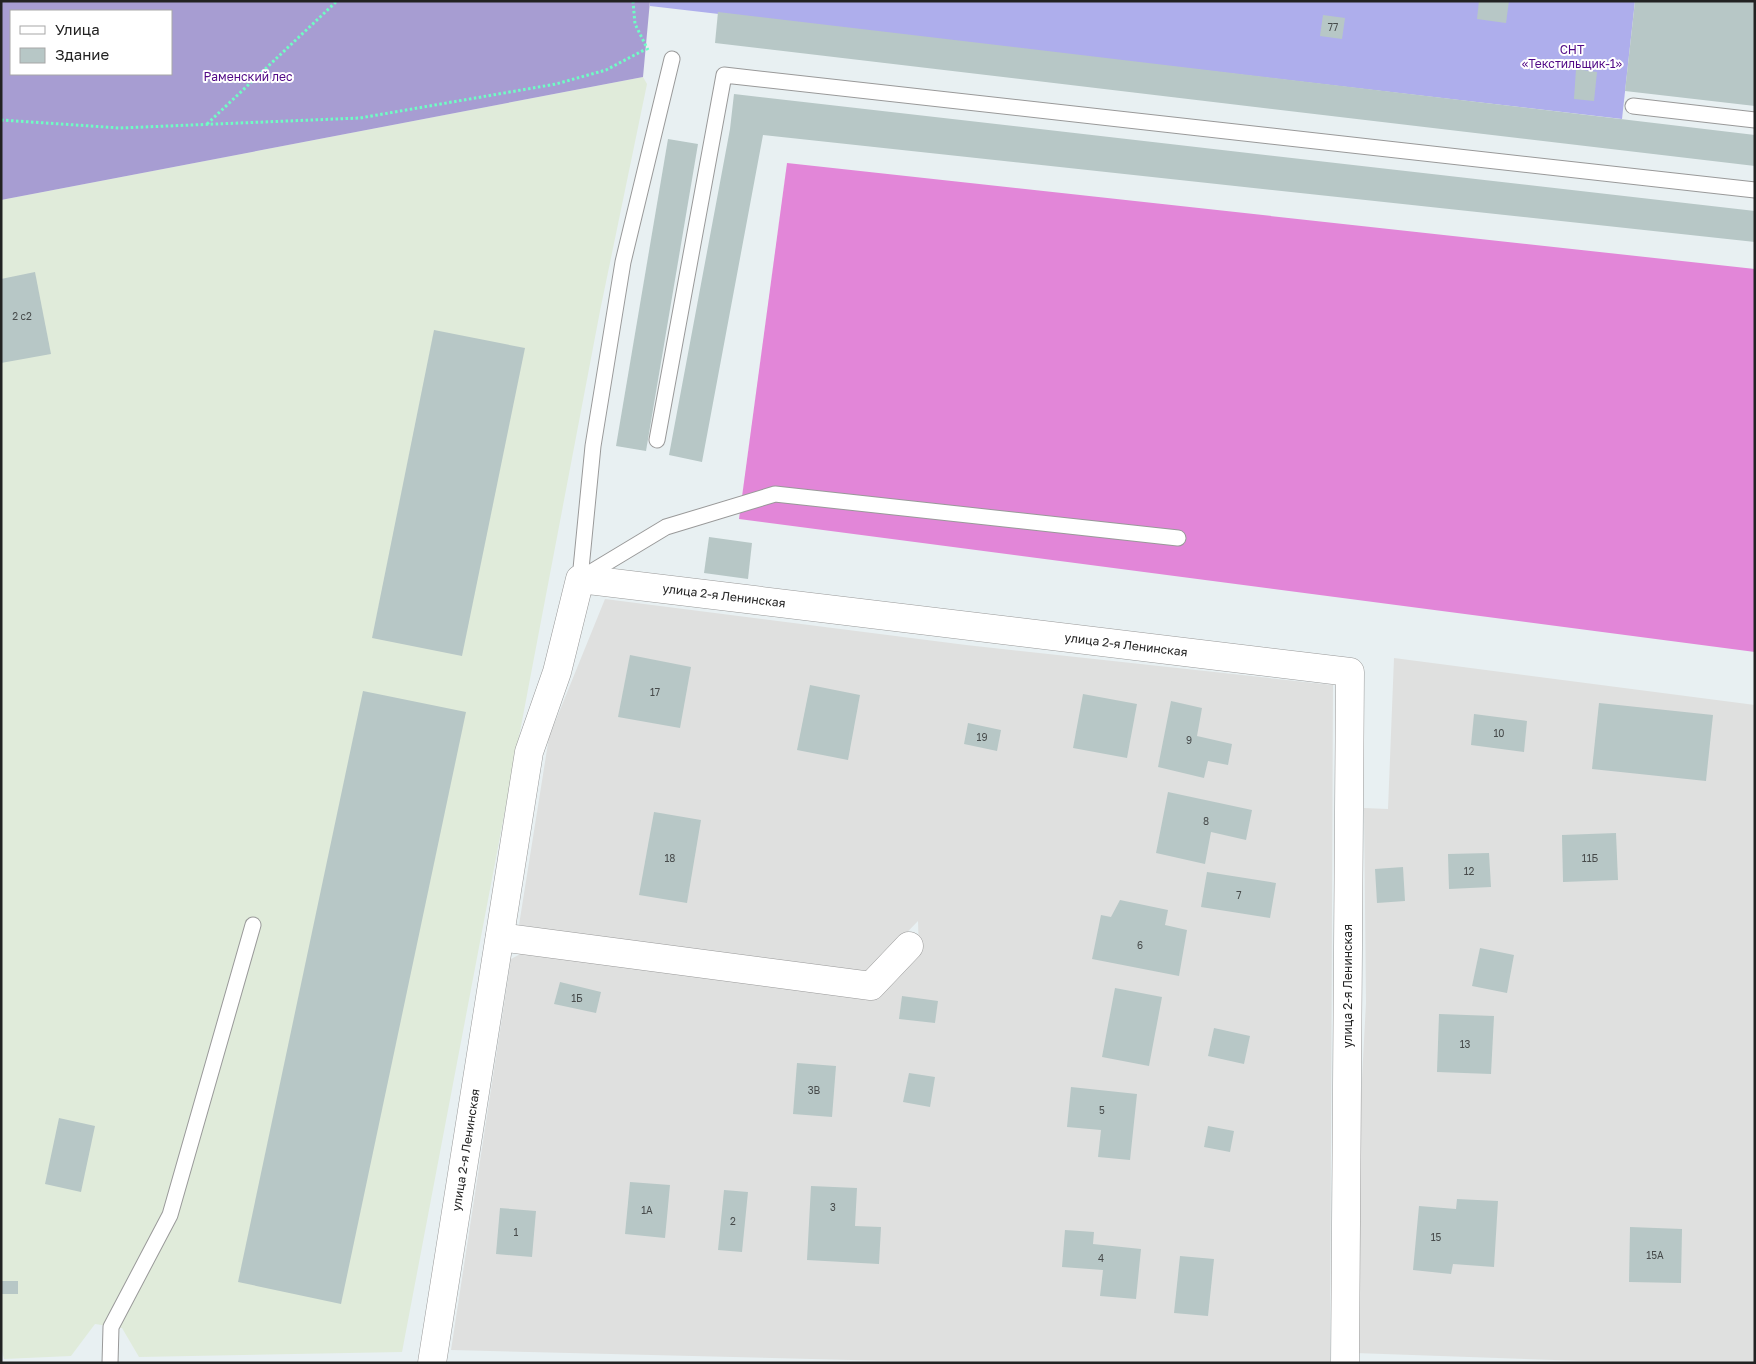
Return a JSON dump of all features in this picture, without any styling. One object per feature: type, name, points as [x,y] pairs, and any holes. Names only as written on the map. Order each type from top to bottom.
[{"type":"street","name":"улица 2-я Ленинская","points":[[432,1363],[530,752],[556,672],[580,579],[1350,672],[1345,1363]]},
{"type":"street","points":[[500,936],[871,986],[909,946]]},
{"type":"lane","points":[[580,579],[593,446],[622,262],[672,59]]},
{"type":"lane","points":[[657,440],[724,75],[1755,190]]},
{"type":"lane","points":[[1633,106],[1755,120]]},
{"type":"lane","points":[[580,579],[666,528],[775,494],[1178,538]]},
{"type":"lane","points":[[110,1363],[112,1357],[111,1327],[170,1215],[253,925]]},
{"type":"path","points":[[207,124],[337,1]]},
{"type":"path","points":[[1,120],[120,128],[360,118],[556,84],[598,72],[646,49],[635,24],[633,1]]},
{"type":"shaded area","points":[[643,77],[647,84],[600,311],[402,1352],[139,1357],[122,1328],[95,1324],[71,1356],[4,1359],[1,1347],[1,200]]},
{"type":"shaded area","points":[[787,163],[1755,269],[1755,652],[739,519]]},
{"type":"shaded area","points":[[605,599],[966,645],[1333,685],[1330,1363],[970,1363],[451,1350],[511,959],[526,951],[879,997],[919,953],[918,921],[863,978],[519,925],[549,737]]},
{"type":"shaded area","points":[[1394,658],[1755,705],[1755,1363],[1642,1363],[1355,1353],[1358,1154],[1366,1003],[1364,808],[1388,809]]},
{"type":"green space","name":"Раменский лес","points":[[1,1],[650,1],[643,77],[1,200]]},
{"type":"green space","name":"СНТ «Текстильщик-1»","points":[[650,1],[1635,1],[1622,119],[650,6]]},
{"type":"building","points":[[1479,1],[1509,1],[1506,23],[1477,19]]},
{"type":"building","points":[[1635,1],[1755,1],[1755,106],[1625,91]]},
{"type":"building","points":[[718,12],[1755,135],[1755,166],[715,43]]},
{"type":"building","points":[[1323,15],[1345,18],[1342,39],[1320,36]]},
{"type":"building","points":[[1576,69],[1597,72],[1594,101],[1574,99]]},
{"type":"building","points":[[734,94],[1755,211],[1755,242],[763,135],[702,462],[669,455],[730,129]]},
{"type":"building","points":[[668,139],[698,144],[646,451],[616,446]]},
{"type":"building","points":[[35,272],[51,354],[1,363],[1,279]]},
{"type":"building","points":[[434,330],[525,348],[462,656],[372,638]]},
{"type":"building","points":[[709,537],[752,543],[748,579],[704,573]]},
{"type":"building","points":[[630,655],[691,667],[680,728],[618,717]]},
{"type":"building","points":[[810,685],[860,695],[848,760],[797,750]]},
{"type":"building","points":[[363,691],[466,712],[341,1304],[238,1282]]},
{"type":"building","points":[[1083,694],[1137,704],[1127,758],[1073,748]]},
{"type":"building","points":[[1171,701],[1202,708],[1197,736],[1232,744],[1228,765],[1208,761],[1204,778],[1158,767]]},
{"type":"building","points":[[1599,703],[1713,715],[1706,781],[1592,769]]},
{"type":"building","points":[[1474,714],[1527,721],[1524,752],[1471,745]]},
{"type":"building","points":[[968,723],[1001,730],[997,751],[964,744]]},
{"type":"building","points":[[1168,792],[1252,810],[1246,840],[1211,832],[1205,864],[1156,853]]},
{"type":"building","points":[[654,812],[701,820],[687,903],[639,895]]},
{"type":"building","points":[[1616,833],[1618,880],[1563,882],[1562,835]]},
{"type":"building","points":[[1489,853],[1491,887],[1449,889],[1448,854]]},
{"type":"building","points":[[1403,867],[1405,901],[1377,903],[1375,869]]},
{"type":"building","points":[[1207,872],[1276,883],[1270,918],[1201,907]]},
{"type":"building","points":[[1120,900],[1168,910],[1165,925],[1187,930],[1179,976],[1092,959],[1101,915],[1111,917]]},
{"type":"building","points":[[1480,948],[1514,955],[1507,993],[1472,986]]},
{"type":"building","points":[[560,982],[601,992],[596,1013],[554,1004]]},
{"type":"building","points":[[1115,988],[1162,997],[1149,1066],[1102,1057]]},
{"type":"building","points":[[902,996],[938,1001],[935,1023],[899,1019]]},
{"type":"building","points":[[1439,1014],[1494,1016],[1491,1074],[1437,1072]]},
{"type":"building","points":[[1214,1028],[1250,1036],[1244,1064],[1208,1056]]},
{"type":"building","points":[[797,1063],[836,1066],[832,1117],[793,1114]]},
{"type":"building","points":[[909,1073],[935,1077],[930,1107],[903,1102]]},
{"type":"building","points":[[1071,1087],[1137,1094],[1130,1160],[1098,1157],[1101,1130],[1067,1127]]},
{"type":"building","points":[[59,1118],[95,1126],[81,1192],[45,1184]]},
{"type":"building","points":[[1208,1126],[1234,1131],[1230,1152],[1204,1147]]},
{"type":"building","points":[[630,1182],[670,1185],[665,1238],[625,1234]]},
{"type":"building","points":[[811,1186],[857,1188],[855,1226],[881,1227],[879,1264],[807,1260]]},
{"type":"building","points":[[724,1190],[748,1192],[742,1252],[718,1250]]},
{"type":"building","points":[[1457,1199],[1498,1201],[1494,1267],[1453,1264],[1451,1274],[1413,1270],[1419,1206],[1456,1209]]},
{"type":"building","points":[[500,1208],[536,1211],[532,1257],[496,1254]]},
{"type":"building","points":[[1630,1227],[1682,1229],[1681,1283],[1629,1282]]},
{"type":"building","points":[[1065,1230],[1094,1232],[1093,1244],[1141,1249],[1136,1299],[1100,1296],[1103,1270],[1062,1267]]},
{"type":"building","points":[[1180,1256],[1214,1259],[1208,1316],[1174,1313]]},
{"type":"building","points":[[1,1281],[18,1281],[18,1294],[1,1294]]}]
